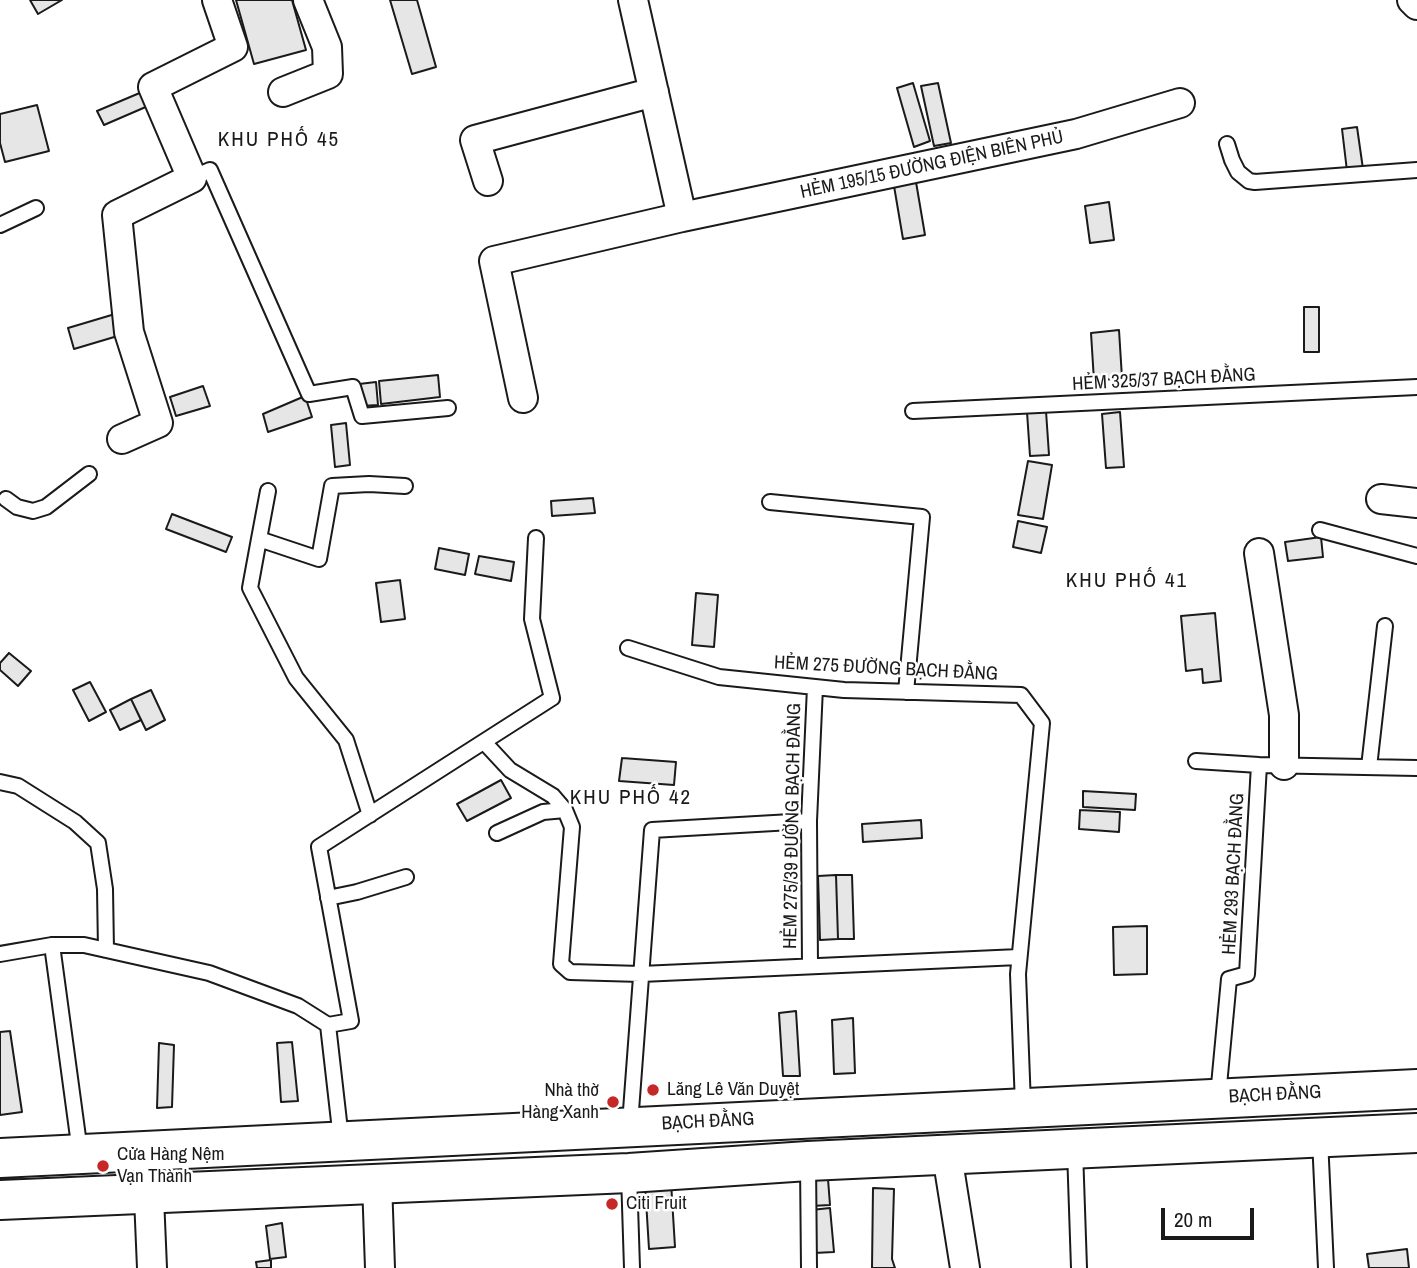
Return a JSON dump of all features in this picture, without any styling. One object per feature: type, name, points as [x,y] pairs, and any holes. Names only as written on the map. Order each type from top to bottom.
[{"type":"main road","name":"BẠCH ĐẰNG","points":[[0,1157],[1417,1089]]},
{"type":"main road","points":[[944,1111],[947,1155]]},
{"type":"main road","points":[[0,1200],[629,1173],[808,1161],[1417,1133]]},
{"type":"street","points":[[122,439],[158,423],[129,332],[117,215],[192,178],[153,87],[233,47],[217,0]]},
{"type":"street","points":[[283,92],[328,74],[327,47],[309,0]]},
{"type":"street","points":[[633,0],[681,217]]},
{"type":"street","points":[[1412,0],[1417,5]]},
{"type":"street","points":[[488,181],[475,140],[654,92]]},
{"type":"street","name":"HẺM 195/15 ĐƯỜNG ĐIỆN BIÊN PHỦ","points":[[523,398],[494,261],[681,217],[1076,134],[1180,103]]},
{"type":"street","points":[[1381,499],[1417,503]]},
{"type":"street","points":[[1259,552],[1284,715],[1272,765]]},
{"type":"street","points":[[147,1150],[152,1268]]},
{"type":"street","points":[[947,1155],[965,1268]]},
{"type":"street","points":[[377,1182],[380,1268]]},
{"type":"lane","points":[[1227,144],[1231,160],[1238,172],[1249,181],[1263,183],[1417,170]]},
{"type":"lane","points":[[192,178],[210,170],[309,394],[353,387],[362,416],[448,408]]},
{"type":"lane","points":[[0,225],[36,208]]},
{"type":"lane","name":"HẺM 325/37 BẠCH ĐẰNG","points":[[913,411],[1417,387]]},
{"type":"lane","points":[[2,499],[33,511],[46,507],[89,474]]},
{"type":"lane","points":[[259,539],[319,559],[332,486],[405,486]]},
{"type":"lane","points":[[268,491],[250,588],[296,678],[346,740],[370,815]]},
{"type":"lane","points":[[770,502],[922,517],[906,692]]},
{"type":"lane","points":[[1320,530],[1417,555]]},
{"type":"lane","points":[[0,954],[52,944],[83,945],[209,973],[298,1006],[328,1025],[351,1021],[319,847],[552,698],[532,619],[536,538]]},
{"type":"lane","points":[[1369,767],[1385,626]]},
{"type":"lane","name":"HẺM 275 ĐƯỜNG BẠCH ĐẰNG","points":[[628,648],[719,677],[815,687],[1021,695],[1042,723],[1018,974],[1023,1107]]},
{"type":"lane","name":"HẺM 275/39 ĐƯỜNG BẠCH ĐẰNG","points":[[810,967],[809,821],[815,687]]},
{"type":"lane","points":[[484,741],[510,770],[553,796],[565,810],[572,827],[561,964],[570,972],[641,974],[1019,957]]},
{"type":"lane","points":[[1196,761],[1417,768]]},
{"type":"lane","name":"HẺM 293 BẠCH ĐẰNG","points":[[1218,1098],[1229,979],[1247,974],[1272,765]]},
{"type":"lane","points":[[0,782],[18,786],[75,822],[98,843],[105,889],[106,950]]},
{"type":"lane","points":[[497,833],[542,812],[565,810]]},
{"type":"lane","points":[[630,1126],[652,830],[809,821]]},
{"type":"lane","points":[[328,898],[406,877]]},
{"type":"lane","points":[[52,944],[80,1153]]},
{"type":"lane","points":[[328,1025],[341,1140]]},
{"type":"lane","points":[[1320,1138],[1326,1268]]},
{"type":"lane","points":[[1075,1149],[1079,1268]]},
{"type":"lane","points":[[808,1161],[809,1268]]},
{"type":"lane","points":[[629,1173],[632,1268]]},
{"type":"building","points":[[30,0],[62,0],[38,14]]},
{"type":"building","points":[[236,0],[292,0],[306,50],[254,64]]},
{"type":"building","points":[[390,0],[417,0],[436,67],[412,74]]},
{"type":"building","points":[[913,83],[930,141],[914,147],[897,88]]},
{"type":"building","points":[[938,83],[951,143],[934,146],[921,86]]},
{"type":"building","points":[[142,92],[148,106],[104,125],[97,111]]},
{"type":"building","points":[[37,105],[49,151],[5,162],[0,143],[0,114]]},
{"type":"building","points":[[1357,127],[1363,169],[1347,171],[1342,129]]},
{"type":"building","points":[[916,182],[925,235],[903,239],[894,186]]},
{"type":"building","points":[[1109,202],[1114,240],[1090,243],[1085,206]]},
{"type":"building","points":[[1304,307],[1319,307],[1319,352],[1304,352]]},
{"type":"building","points":[[115,314],[121,335],[74,349],[68,328]]},
{"type":"building","points":[[1119,330],[1122,378],[1094,381],[1091,333]]},
{"type":"building","points":[[438,375],[440,397],[381,404],[379,381]]},
{"type":"building","points":[[376,382],[378,405],[361,406],[359,384]]},
{"type":"building","points":[[203,386],[210,406],[176,416],[170,397]]},
{"type":"building","points":[[305,396],[312,417],[268,432],[263,414]]},
{"type":"building","points":[[1046,411],[1049,455],[1030,456],[1027,412]]},
{"type":"building","points":[[1120,412],[1124,467],[1106,468],[1102,414]]},
{"type":"building","points":[[346,423],[350,465],[335,467],[331,425]]},
{"type":"building","points":[[1028,461],[1052,465],[1043,519],[1018,515]]},
{"type":"building","points":[[593,498],[595,513],[552,516],[551,501]]},
{"type":"building","points":[[172,514],[232,537],[226,552],[166,529]]},
{"type":"building","points":[[1018,521],[1047,527],[1041,553],[1013,547]]},
{"type":"building","points":[[1321,537],[1323,557],[1288,561],[1285,542]]},
{"type":"building","points":[[439,548],[469,554],[465,575],[435,569]]},
{"type":"building","points":[[479,556],[514,562],[511,581],[475,574]]},
{"type":"building","points":[[400,580],[405,619],[381,622],[376,583]]},
{"type":"building","points":[[696,593],[718,595],[714,647],[692,645]]},
{"type":"building","points":[[1215,613],[1221,681],[1203,683],[1202,669],[1186,671],[1181,616]]},
{"type":"building","points":[[9,653],[31,671],[18,686],[0,670],[0,663]]},
{"type":"building","points":[[90,682],[106,712],[89,721],[73,690]]},
{"type":"building","points":[[151,690],[165,720],[146,730],[131,699]]},
{"type":"building","points":[[131,699],[141,720],[120,730],[110,710]]},
{"type":"building","points":[[622,758],[676,762],[674,785],[619,781]]},
{"type":"building","points":[[501,780],[511,798],[467,821],[457,804]]},
{"type":"building","points":[[1083,791],[1136,794],[1135,810],[1083,807]]},
{"type":"building","points":[[1080,810],[1120,812],[1119,832],[1079,829]]},
{"type":"building","points":[[921,820],[922,838],[863,842],[862,824]]},
{"type":"building","points":[[836,875],[838,939],[820,940],[818,876]]},
{"type":"building","points":[[836,875],[852,875],[854,939],[838,939]]},
{"type":"building","points":[[1147,926],[1147,974],[1114,975],[1113,927]]},
{"type":"building","points":[[796,1011],[800,1076],[783,1076],[779,1013]]},
{"type":"building","points":[[853,1018],[855,1073],[834,1074],[832,1020]]},
{"type":"building","points":[[10,1031],[22,1112],[0,1115],[0,1032]]},
{"type":"building","points":[[292,1042],[298,1101],[281,1102],[277,1043]]},
{"type":"building","points":[[159,1043],[174,1045],[172,1107],[157,1108]]},
{"type":"building","points":[[828,1179],[830,1205],[811,1206],[809,1180]]},
{"type":"building","points":[[671,1182],[675,1247],[649,1249],[645,1184]]},
{"type":"building","points":[[873,1188],[894,1189],[892,1259],[895,1268],[872,1268]]},
{"type":"building","points":[[830,1208],[834,1252],[814,1253],[811,1210]]},
{"type":"building","points":[[282,1223],[286,1257],[270,1259],[266,1226]]},
{"type":"building","points":[[1407,1249],[1409,1268],[1369,1268],[1367,1254]]},
{"type":"building","points":[[271,1260],[271,1268],[257,1268],[256,1262]]},
{"type":"place","name":"Lăng Lê Văn Duyệt","points":[[653,1090]]},
{"type":"place","name":"Nhà thờ Hàng Xanh","points":[[613,1102]]},
{"type":"place","name":"Cửa Hàng Nệm Vạn Thành","points":[[103,1166]]},
{"type":"place","name":"Citi Fruit","points":[[612,1204]]},
{"type":"district","name":"KHU PHỐ 45","points":[[279,140]]},
{"type":"district","name":"KHU PHỐ 41","points":[[1127,581]]},
{"type":"district","name":"KHU PHỐ 42","points":[[631,798]]}]
